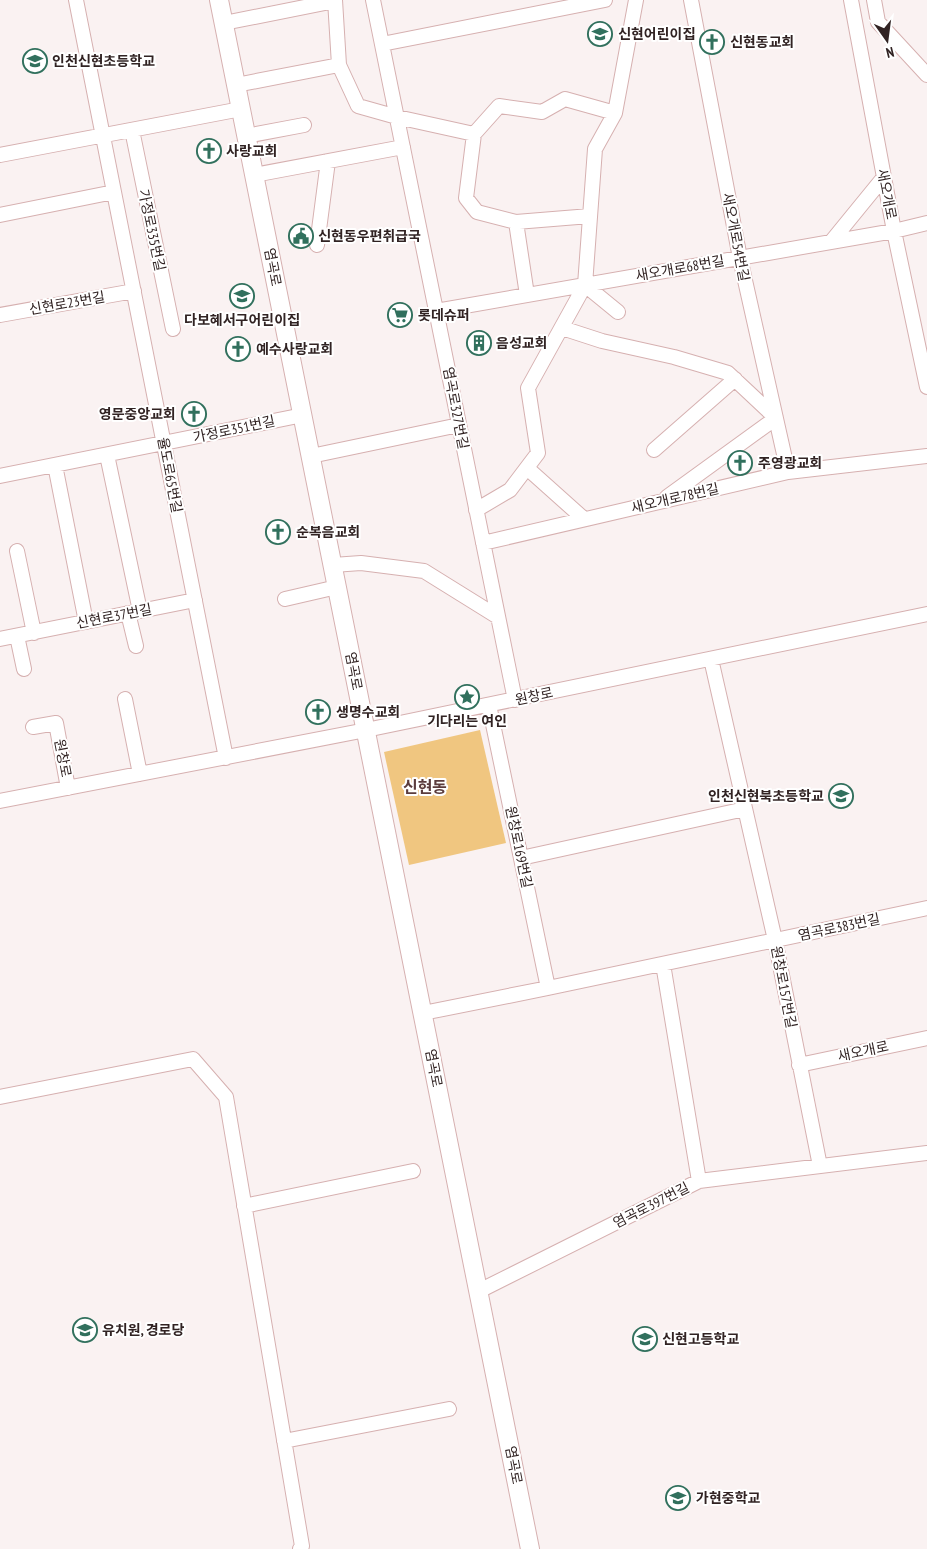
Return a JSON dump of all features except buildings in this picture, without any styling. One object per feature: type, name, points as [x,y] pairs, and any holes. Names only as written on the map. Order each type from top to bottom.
[{"type":"main road","name":"염곡로","points":[[219,0],[530,1549]]},
{"type":"street","name":"율도로65번길","points":[[76,0],[226,758]]},
{"type":"street","name":"염곡로327번길","points":[[373,0],[515,700]]},
{"type":"street","points":[[382,44],[603,0]]},
{"type":"street","points":[[476,510],[510,490],[538,454],[528,388],[585,285],[595,149],[615,113],[636,0]]},
{"type":"street","name":"새오개로54번길","points":[[691,0],[740,258],[788,472]]},
{"type":"street","name":"새오개로","points":[[851,0],[894,231],[927,387]]},
{"type":"street","points":[[874,0],[878,22],[927,75]]},
{"type":"street","points":[[224,24],[335,1],[339,65],[358,106],[397,117],[474,134]]},
{"type":"street","points":[[236,85],[339,65]]},
{"type":"street","points":[[590,216],[516,222],[477,212],[466,198],[474,134],[499,106],[542,112],[564,99],[615,113]]},
{"type":"street","points":[[0,155],[241,109]]},
{"type":"street","points":[[246,136],[304,125]]},
{"type":"street","name":"가정로335번길","points":[[132,130],[172,329]]},
{"type":"street","points":[[254,175],[403,147]]},
{"type":"street","points":[[317,245],[328,161]]},
{"type":"street","points":[[831,242],[884,177]]},
{"type":"street","points":[[0,215],[114,192]]},
{"type":"street","points":[[516,222],[527,295]]},
{"type":"street","name":"새오개로68번길","points":[[436,311],[894,231],[927,223]]},
{"type":"street","points":[[585,285],[618,312]]},
{"type":"street","name":"신현로23번길","points":[[0,315],[134,291]]},
{"type":"street","points":[[562,328],[602,341],[674,357],[728,373],[776,418],[662,501]]},
{"type":"street","points":[[654,450],[734,380]]},
{"type":"street","name":"가정로351번길","points":[[0,476],[303,415]]},
{"type":"street","points":[[311,456],[459,424]]},
{"type":"street","points":[[107,455],[134,612],[136,646]]},
{"type":"street","name":"새오개로78번길","points":[[483,543],[788,472],[927,456]]},
{"type":"street","points":[[55,466],[86,622]]},
{"type":"street","points":[[527,468],[584,519]]},
{"type":"street","points":[[17,551],[34,632]]},
{"type":"street","points":[[333,565],[360,563],[424,571],[498,617]]},
{"type":"street","points":[[285,598],[337,587]]},
{"type":"street","name":"신현로37번길","points":[[0,639],[195,600]]},
{"type":"street","name":"원창로","points":[[0,801],[515,700],[927,614]]},
{"type":"street","points":[[17,636],[24,669]]},
{"type":"street","name":"원창로157번길","points":[[711,659],[775,940],[820,1166]]},
{"type":"street","points":[[125,699],[140,774]]},
{"type":"street","name":"원창로169번길","points":[[489,705],[548,988]]},
{"type":"street","name":"원창로","points":[[33,728],[56,723],[68,788]]},
{"type":"street","points":[[521,858],[745,809]]},
{"type":"street","name":"염곡로383번길","points":[[423,1013],[927,908]]},
{"type":"street","points":[[663,964],[699,1181]]},
{"type":"street","name":"새오개로","points":[[799,1065],[927,1038]]},
{"type":"street","points":[[0,1097],[193,1059],[226,1098],[302,1546],[300,1549]]},
{"type":"street","name":"염곡로397번길","points":[[479,1291],[699,1181],[927,1154]]},
{"type":"street","points":[[244,1206],[413,1171]]},
{"type":"street","points":[[284,1441],[449,1409]]},
{"type":"shaded area","points":[[480,730],[506,843],[409,865],[384,752]]},
{"type":"place","name":"신현어린이집","points":[[600,34]]},
{"type":"place","name":"신현동교회","points":[[712,42]]},
{"type":"place","name":"인천신현초등학교","points":[[35,61]]},
{"type":"place","name":"사랑교회","points":[[209,151]]},
{"type":"place","name":"신현동우편취급국","points":[[301,236]]},
{"type":"place","name":"다보혜서구어린이집","points":[[242,296]]},
{"type":"place","name":"롯데슈퍼","points":[[400,315]]},
{"type":"place","name":"음성교회","points":[[479,343]]},
{"type":"place","name":"예수사랑교회","points":[[238,349]]},
{"type":"place","name":"영문중앙교회","points":[[194,414]]},
{"type":"place","name":"주영광교회","points":[[740,463]]},
{"type":"place","name":"순복음교회","points":[[278,532]]},
{"type":"place","name":"기다리는 여인","points":[[467,697]]},
{"type":"place","name":"생명수교회","points":[[318,712]]},
{"type":"place","name":"인천신현북초등학교","points":[[841,796]]},
{"type":"place","name":"유치원, 경로당","points":[[85,1330]]},
{"type":"place","name":"신현고등학교","points":[[645,1339]]},
{"type":"place","name":"가현중학교","points":[[678,1498]]},
{"type":"district","name":"신현동","points":[[425,787]]}]
